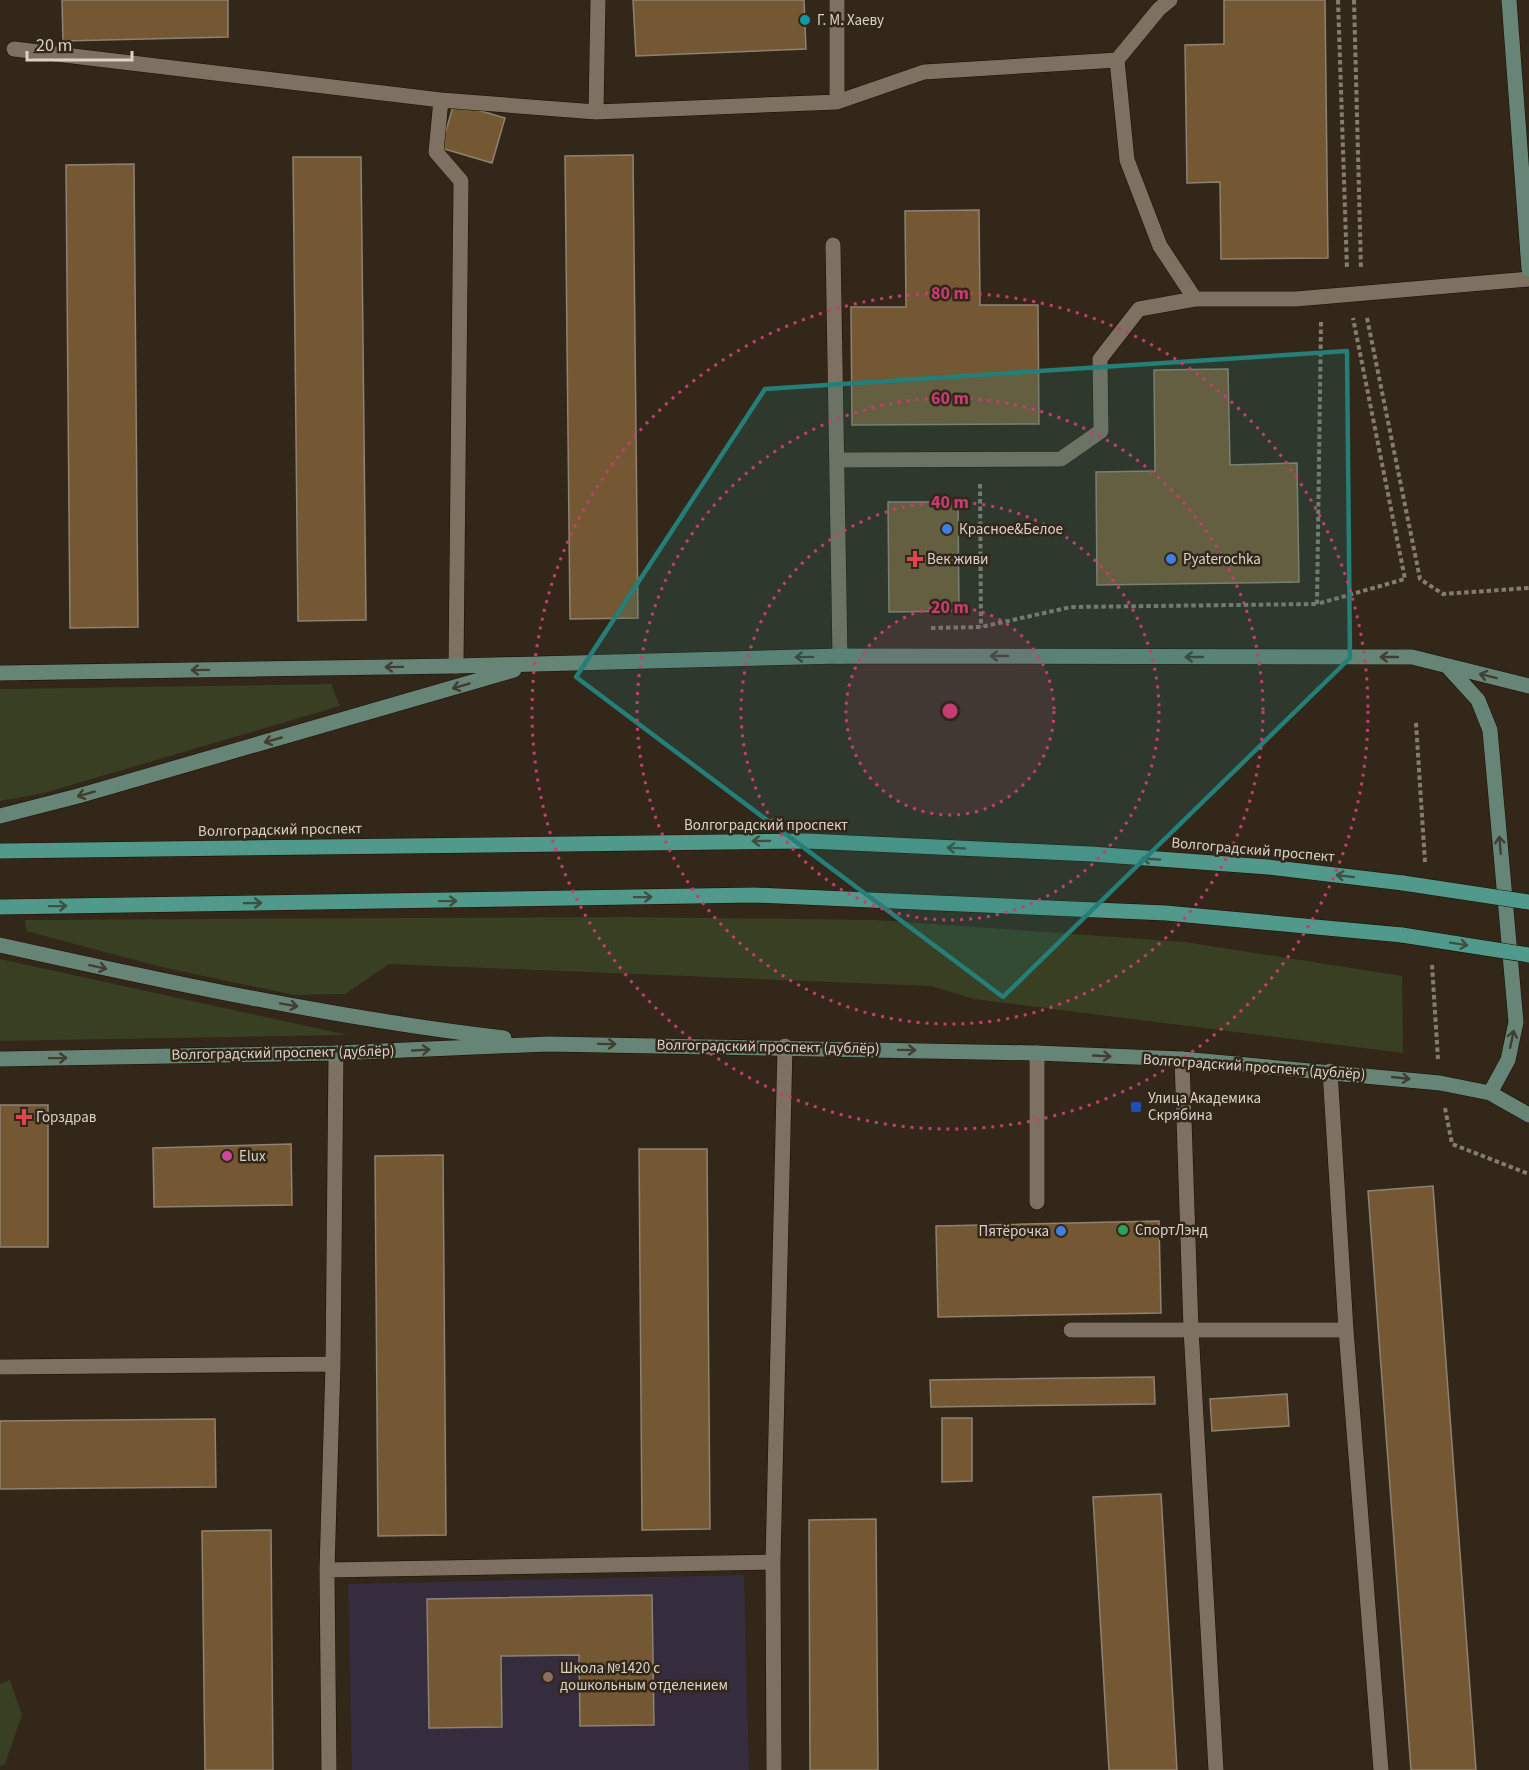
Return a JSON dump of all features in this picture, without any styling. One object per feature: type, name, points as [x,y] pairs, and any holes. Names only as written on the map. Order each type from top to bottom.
[{"type":"main road","points":[[1509,0],[1529,269]]},
{"type":"main road","points":[[0,673],[456,666],[840,656],[1412,657],[1529,686]]},
{"type":"main road","points":[[0,816],[537,664]]},
{"type":"main road","points":[[1447,666],[1478,700],[1490,730],[1516,1022],[1508,1060],[1490,1093]]},
{"type":"main road","name":"Волгоградский проспект","points":[[0,851],[807,841],[1115,856],[1269,867],[1403,883],[1529,902]]},
{"type":"main road","points":[[0,907],[755,895],[1166,912],[1402,935],[1529,955]]},
{"type":"main road","points":[[0,945],[188,987],[357,1018],[548,1044]]},
{"type":"main road","name":"Волгоградский проспект (дублёр)","points":[[0,1059],[336,1053],[548,1044],[785,1046],[1037,1053],[1182,1059],[1440,1083],[1490,1093],[1529,1115]]},
{"type":"lane","points":[[596,112],[598,0]]},
{"type":"lane","points":[[837,0],[837,102]]},
{"type":"lane","points":[[1170,0],[1159,9],[1117,60],[1127,160],[1160,246],[1195,299]]},
{"type":"lane","points":[[14,49],[441,100],[596,112],[837,102],[924,72],[1117,60]]},
{"type":"lane","points":[[441,100],[436,152],[461,181],[456,666]]},
{"type":"lane","points":[[832,244],[840,656]]},
{"type":"lane","points":[[837,460],[1062,459],[1101,431],[1100,359],[1139,309],[1195,299],[1322,297],[1529,279]]},
{"type":"lane","points":[[774,1770],[773,1562],[785,1046]]},
{"type":"lane","points":[[329,1770],[327,1570],[333,1364],[336,1053]]},
{"type":"lane","points":[[1037,1053],[1037,1202]]},
{"type":"lane","points":[[1182,1059],[1191,1329],[1215,1770]]},
{"type":"lane","points":[[1330,1071],[1346,1330],[1381,1770]]},
{"type":"lane","points":[[1071,1330],[1346,1330]]},
{"type":"lane","points":[[0,1367],[333,1364]]},
{"type":"lane","points":[[327,1570],[773,1562]]},
{"type":"path","points":[[1317,604],[1322,297]]},
{"type":"path","points":[[980,459],[981,627]]},
{"type":"path","points":[[922,628],[981,627],[1071,607],[1317,604],[1405,579]]},
{"type":"path","points":[[1443,594],[1529,588]]},
{"type":"path","points":[[1440,1083],[1452,1144],[1529,1174]]},
{"type":"highlighted area","points":[[1347,351],[1350,658],[1003,997],[576,677],[765,389]]},
{"type":"shaded area","name":"Школа №1420 с дошкольным отделением","points":[[744,1575],[749,1770],[352,1770],[348,1584]]},
{"type":"green space","points":[[331,684],[340,706],[44,793],[0,801],[0,689]]},
{"type":"green space","points":[[628,917],[876,920],[1185,942],[1402,976],[1403,1053],[974,999],[931,986],[389,964],[345,994],[294,995],[161,967],[26,931],[25,920]]},
{"type":"green space","points":[[0,959],[348,1035],[0,1041]]},
{"type":"green space","points":[[10,1680],[22,1715],[5,1764],[0,1766],[0,1684]]},
{"type":"building","points":[[62,0],[228,0],[228,37],[63,41]]},
{"type":"building","points":[[633,0],[804,0],[806,49],[636,56]]},
{"type":"building","points":[[1224,0],[1325,0],[1328,258],[1221,259],[1220,182],[1187,183],[1185,45],[1224,44]]},
{"type":"building","points":[[454,103],[505,118],[492,163],[441,148]]},
{"type":"building","points":[[633,155],[638,618],[570,619],[565,156]]},
{"type":"building","points":[[293,157],[361,157],[366,620],[298,621]]},
{"type":"building","points":[[134,164],[138,627],[70,628],[66,165]]},
{"type":"building","points":[[979,210],[980,305],[1038,305],[1039,424],[852,425],[851,307],[906,307],[905,211]]},
{"type":"building","points":[[1228,369],[1230,465],[1297,463],[1299,582],[1097,585],[1096,472],[1155,471],[1154,370]]},
{"type":"building","points":[[888,502],[958,502],[959,611],[889,612]]},
{"type":"building","points":[[0,1105],[48,1105],[48,1247],[0,1247]]},
{"type":"building","points":[[291,1144],[292,1205],[154,1207],[153,1148]]},
{"type":"building","points":[[639,1149],[707,1149],[710,1529],[642,1530]]},
{"type":"building","points":[[443,1155],[446,1535],[378,1536],[375,1156]]},
{"type":"building","points":[[1433,1186],[1476,1770],[1411,1770],[1368,1191]]},
{"type":"building","points":[[1159,1221],[1161,1313],[938,1317],[936,1226]]},
{"type":"building","points":[[1154,1377],[1155,1404],[931,1407],[930,1380]]},
{"type":"building","points":[[1287,1394],[1289,1426],[1212,1431],[1210,1399]]},
{"type":"building","points":[[942,1418],[972,1418],[972,1481],[942,1482]]},
{"type":"building","points":[[215,1419],[216,1487],[0,1489],[0,1421]]},
{"type":"building","points":[[1161,1494],[1177,1770],[1109,1770],[1093,1497]]},
{"type":"building","points":[[876,1519],[878,1770],[810,1770],[809,1520]]},
{"type":"building","points":[[271,1530],[273,1770],[205,1770],[202,1531]]},
{"type":"building","points":[[652,1595],[654,1725],[580,1726],[579,1655],[501,1656],[502,1727],[429,1728],[427,1599]]},
{"type":"place","name":"Г. М. Хаеву","points":[[805,20]]},
{"type":"place","name":"Красное&Белое","points":[[947,529]]},
{"type":"place","name":"Век живи","points":[[915,559]]},
{"type":"place","name":"Pyaterochka","points":[[1171,559]]},
{"type":"place","name":"Улица Академика Скрябина","points":[[1136,1107]]},
{"type":"place","name":"Горздрав","points":[[24,1117]]},
{"type":"place","name":"Elux","points":[[227,1156]]},
{"type":"place","name":"СпортЛэнд","points":[[1123,1230]]},
{"type":"place","name":"Пятёрочка","points":[[1061,1231]]},
{"type":"place","name":"Школа №1420 с дошкольным отделением","points":[[548,1677]]}]
